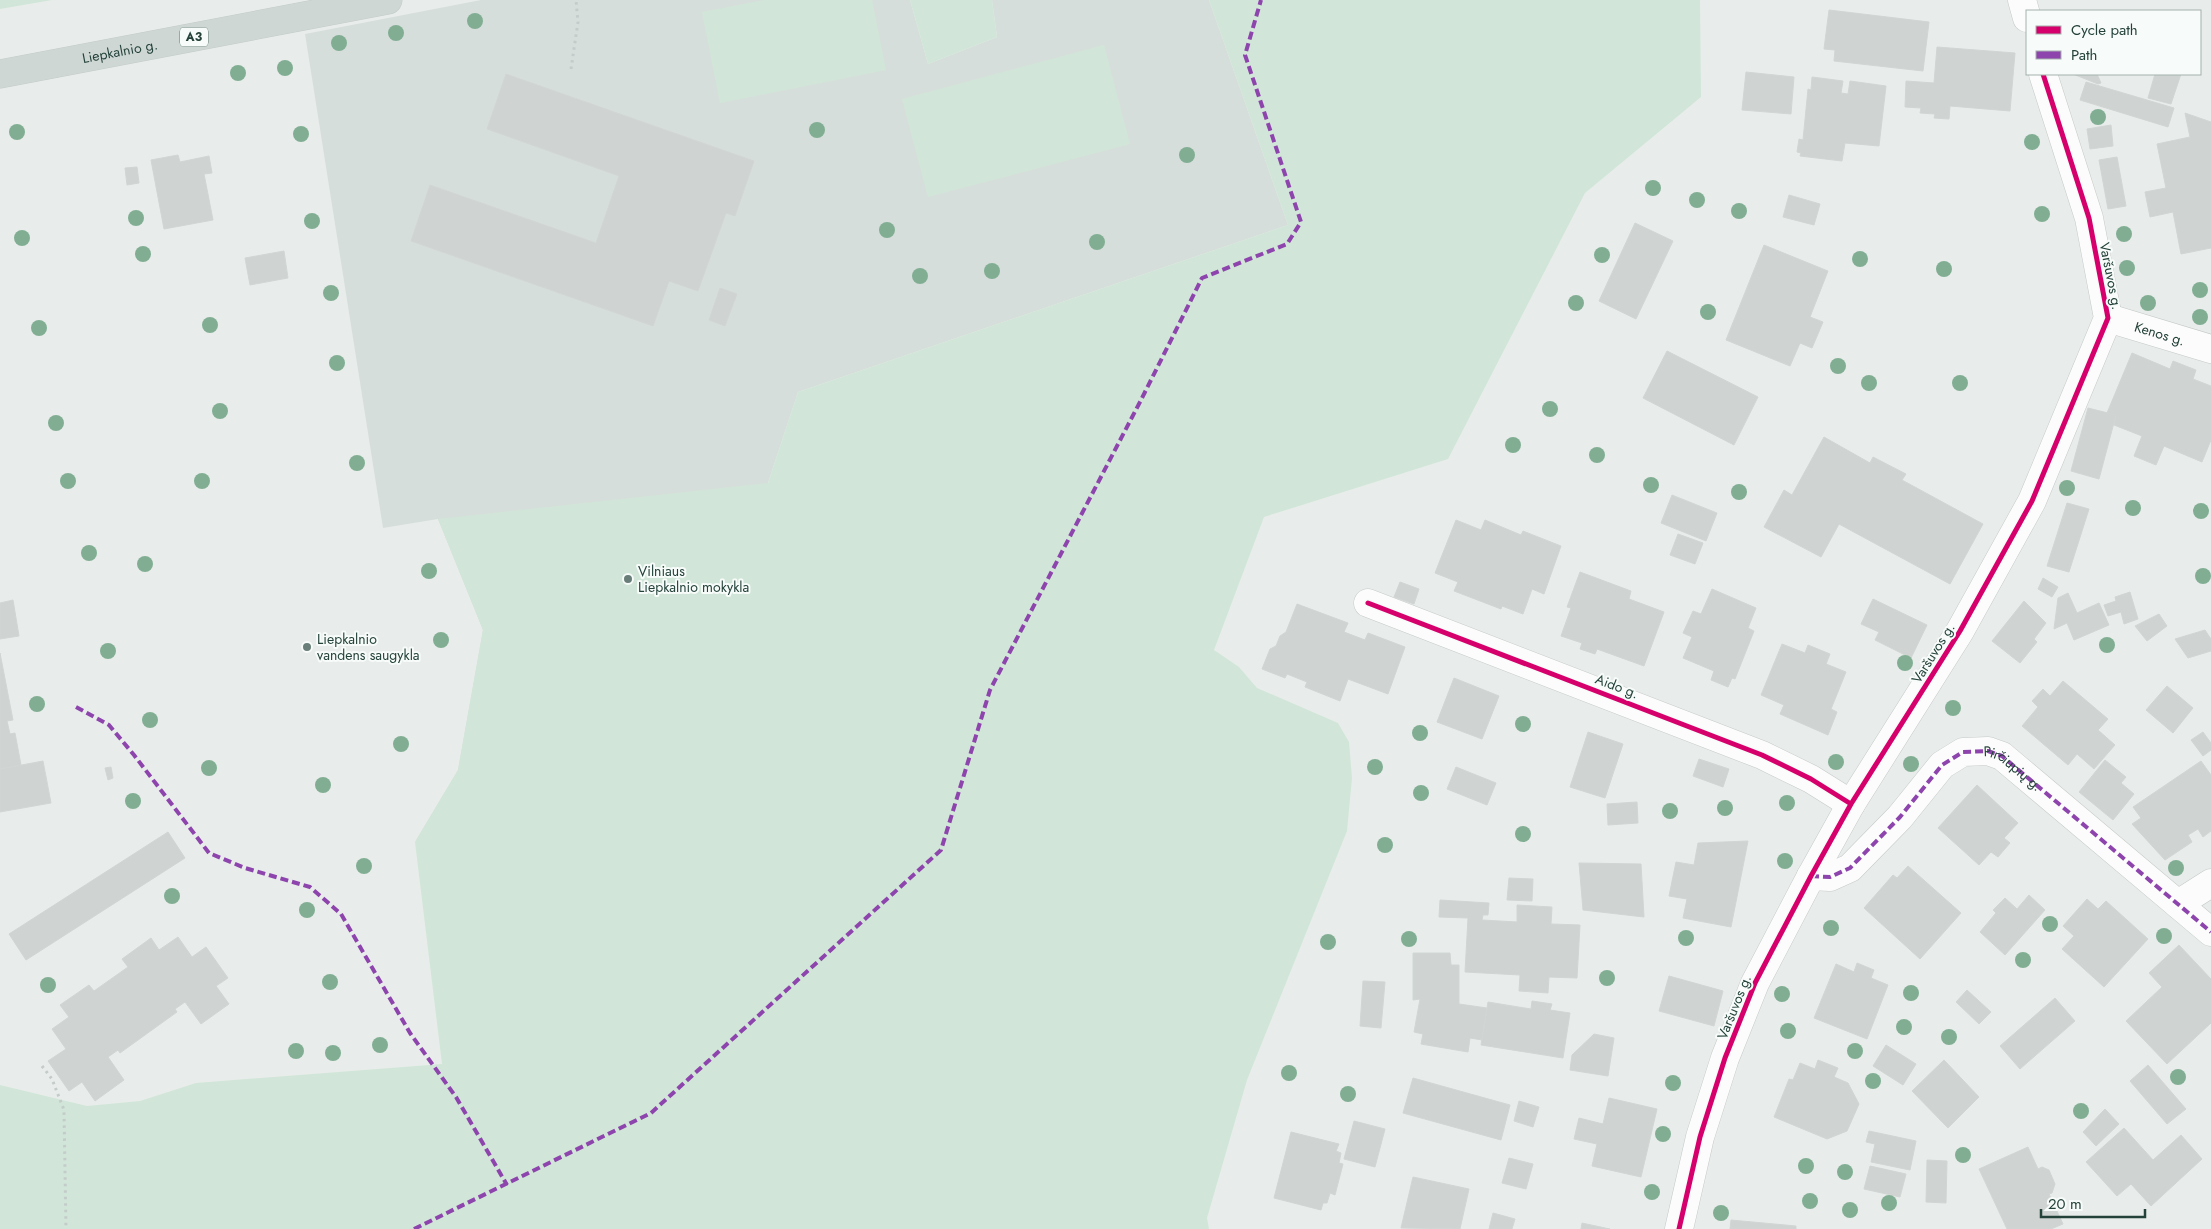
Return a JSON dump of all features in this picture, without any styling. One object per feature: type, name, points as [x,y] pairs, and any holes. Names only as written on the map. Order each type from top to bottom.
[{"type":"main road","name":"Liepkalnio g.","points":[[0,74],[388,0]]},
{"type":"street","points":[[2022,0],[2026,14]]},
{"type":"street","name":"Varšuvos g.","points":[[1679,1229],[1700,1136],[1725,1058],[1755,983],[1851,804],[1960,631],[2032,501],[2108,318],[2088,218],[2043,75]]},
{"type":"street","name":"Kenos g.","points":[[2108,318],[2211,350]]},
{"type":"street","name":"Aido g.","points":[[1368,603],[1762,755],[1811,778],[1851,804]]},
{"type":"street","name":"Pirčiupių g.","points":[[1811,876],[1830,877],[1850,868],[1900,817],[1942,764],[1963,752],[1988,751],[2002,756],[2211,932]]},
{"type":"street","points":[[2178,904],[2211,883]]},
{"type":"path","points":[[571,69],[578,22],[576,0]]},
{"type":"path","points":[[42,1066],[52,1079],[64,1110],[66,1229]]},
{"type":"shaded area","name":"Vilniaus Liepkalnio mokykla","points":[[481,0],[910,0],[928,64],[997,37],[992,0],[1209,0],[1288,225],[798,392],[768,483],[415,842],[458,770],[483,630],[438,519],[383,528],[305,34]]},
{"type":"green space","points":[[0,0],[52,0],[0,9]]},
{"type":"green space","points":[[764,0],[872,0],[886,70],[720,103],[702,12]]},
{"type":"green space","points":[[910,0],[992,0],[997,37],[928,64]]},
{"type":"green space","points":[[1209,0],[1700,0],[1701,97],[1585,193],[1448,459],[1264,517],[1214,650],[1239,667],[1257,688],[1338,723],[1349,742],[1352,778],[1347,831],[1247,1080],[1207,1218],[1209,1229],[0,1229],[0,1085],[87,1106],[140,1101],[196,1083],[442,1064],[415,842],[458,770],[483,630],[438,519],[768,483],[798,392],[1288,225]]},
{"type":"green space","points":[[1104,45],[1130,144],[928,197],[902,99]]},
{"type":"building","points":[[1829,10],[1929,22],[1923,71],[1834,61],[1835,50],[1824,49]]},
{"type":"building","points":[[1937,47],[2015,53],[2010,111],[1950,106],[1949,119],[1934,118],[1935,114],[1920,113],[1921,108],[1905,107],[1906,81],[1934,83]]},
{"type":"building","points":[[1746,72],[1794,77],[1791,114],[1742,110]]},
{"type":"building","points":[[506,74],[754,161],[735,216],[726,213],[698,291],[669,281],[653,326],[411,241],[430,185],[596,243],[619,176],[487,129]]},
{"type":"building","points":[[2076,75],[2097,75],[2101,83],[2098,84]]},
{"type":"building","points":[[2155,75],[2181,75],[2171,104],[2148,98]]},
{"type":"building","points":[[1812,77],[1843,81],[1841,93],[1848,94],[1850,81],[1886,86],[1879,146],[1845,143],[1842,161],[1800,156],[1801,153],[1797,152],[1799,139],[1803,140],[1808,89],[1811,90]]},
{"type":"building","points":[[2086,82],[2174,108],[2168,127],[2080,100]]},
{"type":"building","points":[[2185,113],[2211,122],[2211,248],[2181,254],[2173,212],[2150,217],[2145,192],[2166,188],[2157,144],[2190,137]]},
{"type":"building","points":[[2111,125],[2113,146],[2090,149],[2087,129]]},
{"type":"building","points":[[178,155],[180,162],[209,156],[212,173],[204,174],[213,220],[164,229],[151,160]]},
{"type":"building","points":[[2117,157],[2126,206],[2108,209],[2099,160]]},
{"type":"building","points":[[137,167],[139,183],[127,185],[125,168]]},
{"type":"building","points":[[1789,195],[1820,204],[1814,225],[1783,217]]},
{"type":"building","points":[[1635,223],[1673,241],[1636,319],[1599,301]]},
{"type":"building","points":[[1764,245],[1828,271],[1810,317],[1823,322],[1812,348],[1800,343],[1790,366],[1726,340]]},
{"type":"building","points":[[284,251],[288,278],[250,285],[245,258]]},
{"type":"building","points":[[720,288],[737,294],[725,326],[709,320]]},
{"type":"building","points":[[1667,351],[1758,397],[1734,445],[1643,398]]},
{"type":"building","points":[[2132,353],[2170,369],[2173,361],[2196,370],[2193,379],[2211,386],[2211,440],[2202,462],[2164,446],[2156,465],[2134,456],[2142,436],[2114,425],[2116,415],[2107,413]]},
{"type":"building","points":[[2088,408],[2116,415],[2099,479],[2071,471]]},
{"type":"building","points":[[1824,437],[1870,463],[1873,457],[1906,474],[1902,480],[1983,524],[1950,584],[1839,524],[1821,557],[1764,527],[1784,490],[1792,495]]},
{"type":"building","points":[[1672,495],[1717,513],[1706,541],[1661,523]]},
{"type":"building","points":[[2067,503],[2089,509],[2069,572],[2047,566]]},
{"type":"building","points":[[1456,520],[1481,530],[1485,520],[1521,535],[1523,531],[1561,546],[1544,594],[1532,589],[1523,614],[1502,606],[1501,609],[1454,591],[1458,582],[1435,573]]},
{"type":"building","points":[[1678,534],[1703,543],[1695,564],[1670,555]]},
{"type":"building","points":[[1580,572],[1631,591],[1629,599],[1664,612],[1644,666],[1597,649],[1595,654],[1580,649],[1582,643],[1561,636],[1571,608],[1567,607]]},
{"type":"building","points":[[2043,578],[2058,587],[2052,597],[2038,589]]},
{"type":"building","points":[[1400,582],[1419,589],[1414,604],[1394,597]]},
{"type":"building","points":[[1712,589],[1756,608],[1748,628],[1754,631],[1735,679],[1732,678],[1728,687],[1711,680],[1714,671],[1683,658],[1692,637],[1683,633],[1693,611],[1701,614]]},
{"type":"building","points":[[2130,592],[2138,619],[2124,624],[2121,612],[2108,616],[2104,605],[2116,601],[2115,597]]},
{"type":"building","points":[[2068,593],[2077,613],[2099,603],[2109,625],[2074,640],[2067,623],[2054,629],[2058,598]]},
{"type":"building","points":[[1873,599],[1927,625],[1911,658],[1875,640],[1879,632],[1861,624]]},
{"type":"building","points":[[13,600],[19,636],[0,639],[0,603]]},
{"type":"building","points":[[2024,601],[2046,623],[2034,639],[2037,642],[2020,663],[1992,641]]},
{"type":"building","points":[[1297,604],[1348,623],[1344,632],[1365,640],[1368,633],[1405,647],[1388,694],[1348,679],[1340,701],[1305,687],[1307,682],[1287,674],[1285,678],[1262,669],[1270,649],[1276,646],[1280,636],[1286,632]]},
{"type":"building","points":[[2159,614],[2167,626],[2147,641],[2135,626]]},
{"type":"building","points":[[2205,630],[2211,639],[2211,651],[2188,658],[2175,639]]},
{"type":"building","points":[[1782,644],[1805,653],[1808,645],[1830,654],[1826,664],[1846,672],[1831,709],[1837,712],[1828,735],[1780,714],[1784,705],[1761,695]]},
{"type":"building","points":[[0,653],[13,720],[7,721],[10,734],[15,733],[21,765],[0,769]]},
{"type":"building","points":[[1454,678],[1499,696],[1482,739],[1437,722]]},
{"type":"building","points":[[2063,681],[2108,719],[2098,730],[2115,745],[2094,769],[2077,754],[2068,765],[2022,726],[2038,707],[2032,701],[2043,689],[2050,696]]},
{"type":"building","points":[[2167,686],[2193,708],[2173,733],[2146,710]]},
{"type":"building","points":[[1588,732],[1623,744],[1605,798],[1570,787]]},
{"type":"building","points":[[2203,732],[2211,743],[2211,750],[2203,756],[2191,740]]},
{"type":"building","points":[[1699,759],[1729,769],[1723,787],[1693,776]]},
{"type":"building","points":[[2105,760],[2126,777],[2121,783],[2134,794],[2113,820],[2079,792]]},
{"type":"building","points":[[43,761],[51,803],[0,812],[0,769]]},
{"type":"building","points":[[2201,761],[2211,775],[2211,831],[2203,837],[2198,829],[2188,835],[2192,842],[2165,860],[2132,824],[2141,818],[2133,807]]},
{"type":"building","points":[[111,767],[113,778],[108,780],[105,768]]},
{"type":"building","points":[[1456,767],[1496,783],[1487,805],[1447,789]]},
{"type":"building","points":[[1977,785],[2018,823],[2004,838],[2010,843],[1998,857],[1991,852],[1979,865],[1938,828]]},
{"type":"building","points":[[1637,802],[1638,823],[1608,825],[1607,804]]},
{"type":"building","points":[[168,832],[185,858],[26,960],[9,934]]},
{"type":"building","points":[[1748,841],[1731,927],[1683,918],[1687,899],[1669,896],[1676,862],[1694,865],[1698,843]]},
{"type":"building","points":[[1579,863],[1641,864],[1644,917],[1583,910]]},
{"type":"building","points":[[1908,866],[1961,913],[1920,959],[1864,908],[1893,875],[1897,878]]},
{"type":"building","points":[[1509,878],[1533,879],[1532,901],[1507,900]]},
{"type":"building","points":[[2029,895],[2045,910],[2005,955],[1980,932],[1996,913],[1993,910],[2005,898],[2017,909]]},
{"type":"building","points":[[2087,899],[2098,909],[2106,901],[2148,939],[2104,987],[2062,949],[2074,936],[2063,926]]},
{"type":"building","points":[[1440,900],[1489,903],[1488,915],[1483,915],[1482,920],[1517,922],[1517,905],[1552,907],[1551,924],[1580,925],[1577,978],[1549,977],[1548,993],[1519,991],[1520,975],[1465,972],[1468,918],[1439,917]]},
{"type":"building","points":[[178,937],[192,957],[206,947],[228,978],[216,986],[229,1004],[201,1024],[185,1002],[175,1009],[177,1012],[120,1053],[118,1050],[108,1057],[124,1080],[95,1101],[82,1082],[69,1091],[48,1061],[66,1049],[52,1029],[69,1017],[60,1005],[89,985],[94,991],[128,967],[122,959],[151,938],[159,950]]},
{"type":"building","points":[[2179,945],[2211,979],[2211,1023],[2167,1064],[2126,1021],[2162,987],[2149,973]]},
{"type":"building","points":[[1413,953],[1450,953],[1451,965],[1459,965],[1459,1004],[1487,1008],[1482,1040],[1470,1038],[1468,1052],[1421,1044],[1423,1034],[1414,1032],[1420,999],[1413,1000]]},
{"type":"building","points":[[1857,963],[1874,970],[1871,978],[1888,985],[1867,1039],[1814,1018],[1836,964],[1854,972]]},
{"type":"building","points":[[1669,976],[1723,991],[1714,1026],[1659,1011]]},
{"type":"building","points":[[1363,981],[1385,982],[1381,1028],[1360,1026]]},
{"type":"building","points":[[1967,990],[1991,1012],[1979,1024],[1956,1002]]},
{"type":"building","points":[[2055,998],[2075,1021],[2020,1069],[2000,1046]]},
{"type":"building","points":[[1532,1001],[1552,1004],[1550,1010],[1570,1013],[1563,1058],[1481,1045],[1488,1002],[1531,1009]]},
{"type":"building","points":[[1594,1034],[1614,1038],[1608,1076],[1570,1070],[1572,1055]]},
{"type":"building","points":[[1886,1045],[1916,1064],[1903,1085],[1873,1066]]},
{"type":"building","points":[[1818,1060],[1838,1068],[1834,1077],[1848,1083],[1859,1104],[1847,1131],[1827,1139],[1774,1117],[1789,1079],[1793,1080],[1800,1063],[1815,1069]]},
{"type":"building","points":[[1944,1060],[1979,1097],[1948,1128],[1912,1091]]},
{"type":"building","points":[[2148,1065],[2186,1109],[2167,1124],[2130,1081]]},
{"type":"building","points":[[1413,1078],[1510,1105],[1501,1140],[1403,1113]]},
{"type":"building","points":[[1609,1098],[1657,1109],[1641,1177],[1592,1166],[1597,1144],[1574,1139],[1579,1118],[1603,1124]]},
{"type":"building","points":[[1519,1101],[1539,1107],[1533,1127],[1514,1121]]},
{"type":"building","points":[[2105,1109],[2119,1124],[2096,1146],[2083,1132]]},
{"type":"building","points":[[1354,1121],[1385,1129],[1375,1167],[1344,1159]]},
{"type":"building","points":[[2124,1128],[2153,1160],[2181,1135],[2202,1159],[2151,1206],[2131,1184],[2117,1196],[2086,1162]]},
{"type":"building","points":[[1869,1131],[1916,1141],[1910,1170],[1871,1162],[1875,1144],[1866,1142]]},
{"type":"building","points":[[1291,1132],[1339,1144],[1336,1151],[1341,1153],[1339,1163],[1343,1164],[1335,1195],[1330,1193],[1327,1203],[1323,1203],[1321,1210],[1274,1198]]},
{"type":"building","points":[[2028,1147],[2038,1169],[2042,1167],[2049,1170],[2055,1184],[2052,1193],[2049,1194],[2063,1224],[2051,1229],[2007,1229],[1979,1169]]},
{"type":"building","points":[[1509,1158],[1533,1164],[1526,1189],[1502,1183]]},
{"type":"building","points":[[1927,1160],[1947,1161],[1946,1203],[1926,1202]]},
{"type":"building","points":[[1870,1166],[1906,1174],[1900,1197],[1864,1189]]},
{"type":"building","points":[[1413,1177],[1469,1189],[1460,1229],[1401,1228]]},
{"type":"building","points":[[1493,1213],[1515,1219],[1512,1229],[1489,1229]]},
{"type":"building","points":[[1731,1220],[1796,1226],[1796,1229],[1730,1229]]},
{"type":"building","points":[[1582,1223],[1610,1229],[1581,1229]]},
{"type":"marked path","points":[[414,1229],[651,1113],[941,850],[990,690],[1141,400],[1202,278],[1287,244],[1301,222],[1245,55],[1261,0]]},
{"type":"marked path","points":[[76,707],[109,725],[209,853],[245,868],[310,887],[341,914],[410,1033],[456,1097],[507,1185]]},
{"type":"marked path","points":[[1811,876],[1830,877],[1850,868],[1900,817],[1942,765],[1963,752],[1988,751],[2002,756],[2211,932]]},
{"type":"cycle path","points":[[1679,1229],[1700,1137],[1725,1058],[1755,983],[1851,804],[1960,631],[2032,501],[2108,318],[2089,218],[2043,75]]},
{"type":"cycle path","points":[[1368,603],[1762,755],[1811,779],[1851,804]]},
{"type":"place","name":"Vilniaus Liepkalnio mokykla","points":[[628,579]]},
{"type":"place","name":"Liepkalnio vandens saugykla","points":[[307,647]]}]
